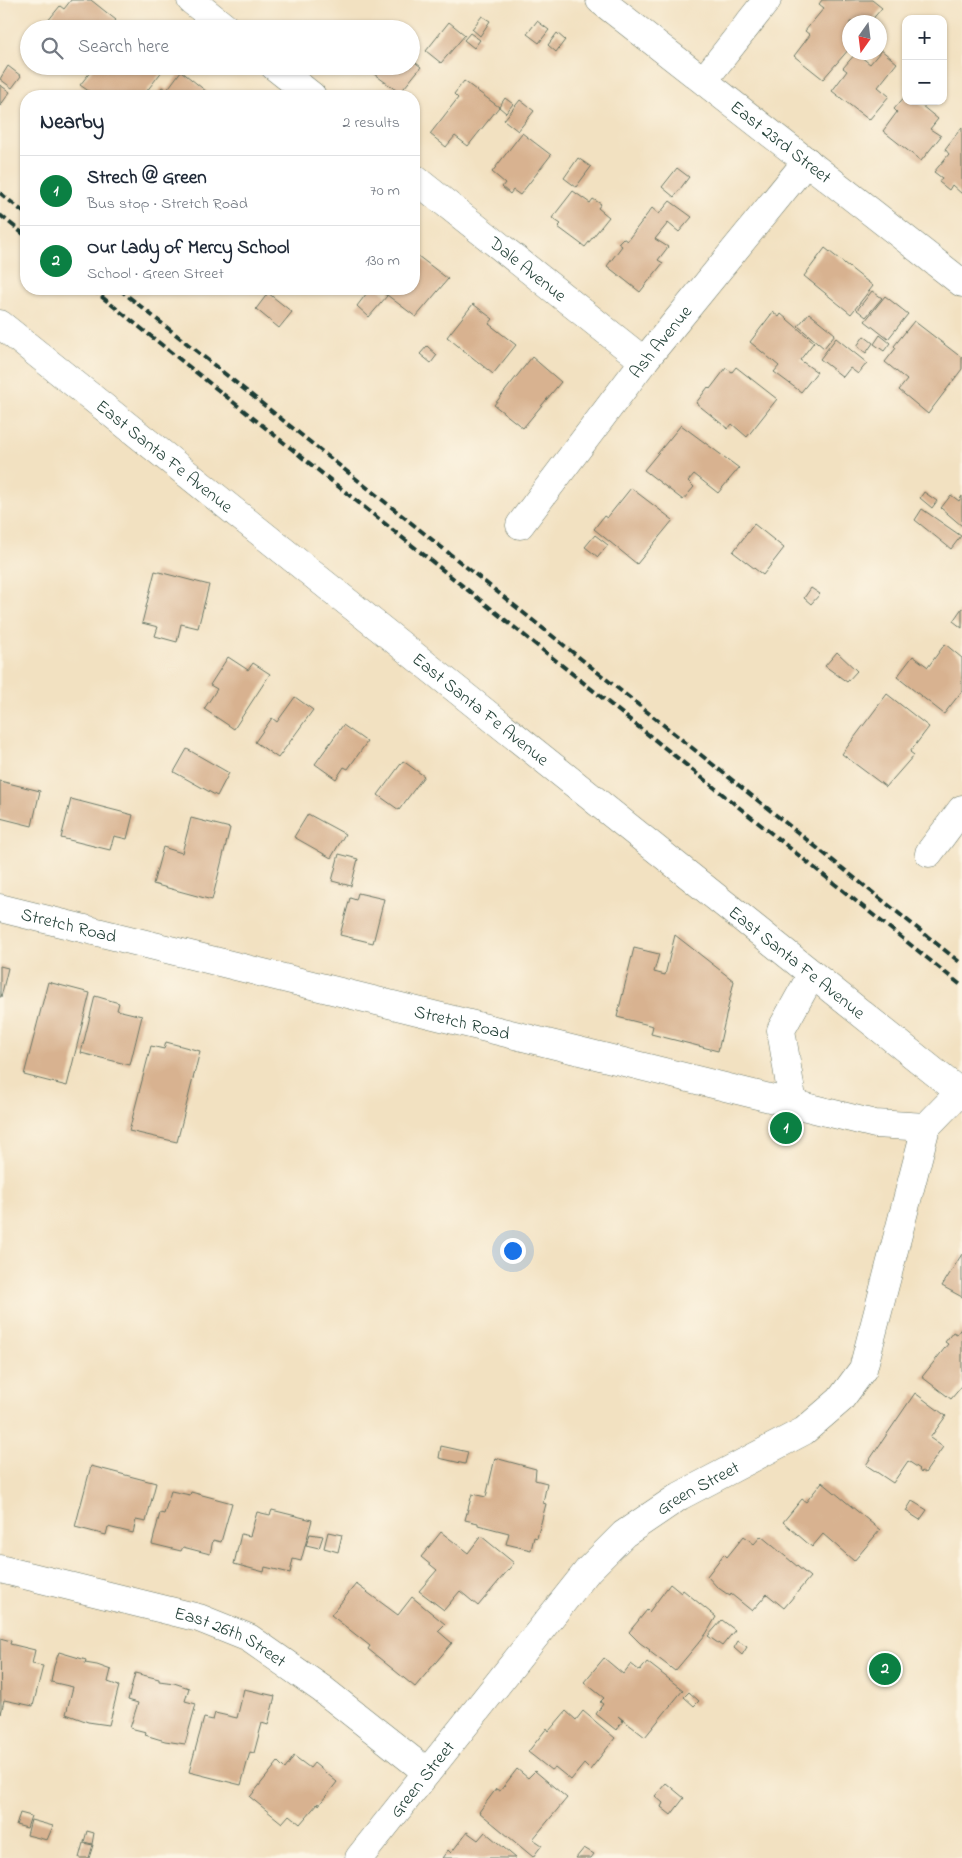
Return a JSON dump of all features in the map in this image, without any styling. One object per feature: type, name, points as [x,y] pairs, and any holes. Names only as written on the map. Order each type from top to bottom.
[{"type":"street","points":[[191,0],[216,20]]},
{"type":"street","name":"East 23rd Street","points":[[600,0],[962,283]]},
{"type":"street","points":[[704,80],[767,0]]},
{"type":"street","points":[[285,75],[304,90]]},
{"type":"street","name":"Ash Avenue","points":[[520,525],[644,361],[807,160]]},
{"type":"street","name":"Dale Avenue","points":[[420,183],[644,361]]},
{"type":"street","name":"East Santa Fe Avenue","points":[[0,324],[961,1093]]},
{"type":"street","points":[[929,853],[962,809]]},
{"type":"street","name":"Stretch Road","points":[[0,908],[875,1124],[926,1127]]},
{"type":"street","points":[[793,1104],[781,1030],[812,974]]},
{"type":"street","name":"Green Street","points":[[360,1858],[589,1570],[624,1534],[680,1496],[804,1431],[840,1400],[862,1369],[926,1127],[961,1093]]},
{"type":"street","name":"East 26th Street","points":[[0,1569],[199,1618],[249,1638],[322,1688],[427,1772]]},
{"type":"building","points":[[71,0],[91,0],[116,20],[49,20],[60,6],[64,9]]},
{"type":"building","points":[[822,0],[842,0],[844,2],[846,0],[872,0],[882,8],[876,15],[842,15],[842,57],[823,79],[794,56],[810,35],[805,31],[824,8],[819,4]]},
{"type":"building","points":[[482,16],[490,21],[480,36],[472,29]]},
{"type":"building","points":[[537,21],[549,30],[539,43],[527,34]]},
{"type":"building","points":[[449,22],[465,35],[441,63],[426,51]]},
{"type":"building","points":[[470,33],[480,40],[474,48],[464,40]]},
{"type":"building","points":[[557,33],[565,40],[556,52],[548,45]]},
{"type":"building","points":[[887,55],[897,63],[878,87],[889,96],[869,120],[832,91],[847,71],[843,68],[850,60],[865,60],[870,64],[873,60],[887,60]]},
{"type":"building","points":[[8,66],[21,76],[12,88],[0,79]]},
{"type":"building","points":[[88,75],[159,75],[148,90],[87,90],[80,85]]},
{"type":"building","points":[[178,75],[186,75],[205,90],[167,90]]},
{"type":"building","points":[[375,75],[415,75],[402,90],[396,90]]},
{"type":"building","points":[[464,81],[499,107],[468,146],[455,136],[446,147],[430,134],[458,98],[454,94]]},
{"type":"building","points":[[0,85],[10,92],[0,106]]},
{"type":"building","points":[[505,98],[513,104],[506,113],[499,107]]},
{"type":"building","points":[[520,100],[534,111],[518,131],[504,120]]},
{"type":"building","points":[[902,100],[902,105],[921,105],[938,119],[930,129],[941,136],[921,161],[883,131],[897,112],[894,109]]},
{"type":"building","points":[[962,127],[962,194],[952,185],[949,190],[939,182],[942,178],[934,172],[949,154],[945,149]]},
{"type":"building","points":[[522,133],[551,155],[520,195],[513,190],[510,194],[502,187],[505,183],[492,172]]},
{"type":"building","points":[[578,158],[591,167],[576,187],[564,178]]},
{"type":"building","points":[[677,168],[689,177],[674,197],[662,187]]},
{"type":"building","points":[[573,191],[590,203],[593,199],[601,204],[598,208],[609,217],[585,247],[558,227],[561,224],[552,218]]},
{"type":"building","points":[[670,201],[692,217],[679,232],[668,223],[655,239],[668,247],[658,260],[663,263],[640,292],[607,266],[622,246],[618,243],[623,238],[627,241],[652,208],[659,214]]},
{"type":"building","points":[[825,248],[873,286],[851,314],[804,276]]},
{"type":"building","points":[[420,258],[448,279],[416,317],[387,295],[420,295]]},
{"type":"building","points":[[872,291],[882,298],[866,317],[857,310]]},
{"type":"building","points":[[266,295],[271,295],[292,312],[279,328],[256,309]]},
{"type":"building","points":[[365,295],[387,296],[369,317],[357,306]]},
{"type":"building","points":[[885,296],[908,314],[888,339],[865,321]]},
{"type":"building","points":[[473,304],[493,319],[489,324],[516,345],[493,374],[447,337]]},
{"type":"building","points":[[773,312],[779,317],[781,314],[814,342],[800,360],[817,372],[801,392],[774,372],[779,366],[750,342]]},
{"type":"building","points":[[809,313],[835,334],[824,348],[798,326]]},
{"type":"building","points":[[914,321],[962,358],[962,369],[928,414],[899,390],[907,380],[885,362],[896,348],[894,346]]},
{"type":"building","points":[[880,335],[890,343],[884,351],[874,344]]},
{"type":"building","points":[[864,336],[873,343],[866,353],[857,346]]},
{"type":"building","points":[[836,338],[867,363],[858,374],[850,368],[843,377],[820,359]]},
{"type":"building","points":[[427,346],[437,355],[431,363],[420,354]]},
{"type":"building","points":[[532,357],[561,382],[523,428],[494,405]]},
{"type":"building","points":[[736,367],[777,399],[747,437],[732,424],[728,429],[696,403],[708,387],[710,389],[726,368],[732,372]]},
{"type":"building","points":[[681,425],[739,468],[718,493],[694,474],[688,481],[694,487],[683,500],[644,470]]},
{"type":"building","points":[[631,488],[673,520],[637,564],[594,529],[604,516],[607,518]]},
{"type":"building","points":[[924,492],[937,501],[932,508],[920,498]]},
{"type":"building","points":[[951,495],[959,501],[962,496],[962,526],[941,508]]},
{"type":"building","points":[[922,509],[961,536],[951,549],[915,520]]},
{"type":"building","points":[[754,524],[784,548],[763,575],[733,552]]},
{"type":"building","points":[[595,535],[608,545],[598,557],[585,547]]},
{"type":"building","points":[[155,571],[209,585],[198,628],[181,624],[177,642],[155,636],[158,627],[142,623]]},
{"type":"building","points":[[811,588],[820,594],[811,604],[804,598]]},
{"type":"building","points":[[962,608],[962,628],[953,621]]},
{"type":"building","points":[[945,644],[962,658],[962,691],[944,714],[897,677],[913,656],[928,667]]},
{"type":"building","points":[[837,652],[857,671],[847,682],[825,666]]},
{"type":"building","points":[[228,657],[248,670],[253,663],[270,674],[234,729],[204,709],[217,689],[210,685]]},
{"type":"building","points":[[887,694],[929,727],[910,752],[914,755],[886,787],[842,754]]},
{"type":"building","points":[[295,697],[313,710],[278,758],[255,742],[272,718],[277,722]]},
{"type":"building","points":[[343,725],[367,742],[348,769],[344,767],[336,779],[315,764]]},
{"type":"building","points":[[187,749],[229,773],[217,796],[174,772]]},
{"type":"building","points":[[403,761],[424,776],[399,810],[378,795]]},
{"type":"building","points":[[0,781],[40,791],[32,826],[0,818]]},
{"type":"building","points":[[71,799],[133,815],[127,839],[114,836],[110,850],[61,838]]},
{"type":"building","points":[[308,814],[345,834],[331,858],[294,837]]},
{"type":"building","points":[[191,818],[230,828],[212,900],[153,884],[163,847],[182,853]]},
{"type":"building","points":[[339,854],[358,859],[351,886],[332,881]]},
{"type":"building","points":[[358,893],[384,899],[373,943],[340,935],[350,898],[356,900]]},
{"type":"building","points":[[675,935],[734,981],[718,1051],[651,1034],[653,1026],[617,1017],[634,948],[659,954],[654,972],[665,975]]},
{"type":"building","points":[[0,966],[8,968],[1,997],[0,997]]},
{"type":"building","points":[[48,982],[90,993],[67,1086],[24,1075]]},
{"type":"building","points":[[95,996],[119,1003],[117,1010],[142,1016],[130,1065],[81,1053]]},
{"type":"building","points":[[166,1042],[200,1051],[177,1142],[129,1131],[151,1046],[164,1049]]},
{"type":"building","points":[[962,1254],[962,1297],[942,1286]]},
{"type":"building","points":[[962,1327],[962,1386],[951,1399],[922,1377],[948,1344],[945,1342],[953,1332],[957,1334]]},
{"type":"building","points":[[915,1393],[946,1416],[930,1438],[943,1447],[925,1473],[922,1471],[921,1473],[920,1469],[908,1461],[893,1483],[866,1465]]},
{"type":"building","points":[[441,1446],[468,1452],[465,1464],[439,1458]]},
{"type":"building","points":[[495,1458],[536,1469],[535,1480],[547,1483],[543,1503],[546,1504],[537,1538],[534,1537],[531,1550],[506,1544],[509,1533],[465,1520],[472,1494],[486,1497]]},
{"type":"building","points":[[91,1466],[156,1483],[146,1522],[136,1520],[133,1533],[108,1527],[106,1535],[75,1527]]},
{"type":"building","points":[[822,1482],[880,1530],[854,1561],[823,1534],[812,1547],[783,1522],[802,1499],[806,1502]]},
{"type":"building","points":[[171,1491],[190,1495],[191,1492],[232,1503],[221,1542],[213,1540],[210,1554],[183,1547],[181,1551],[152,1544],[160,1513],[164,1514]]},
{"type":"building","points":[[912,1501],[927,1510],[920,1520],[906,1511]]},
{"type":"building","points":[[272,1510],[312,1520],[301,1561],[293,1559],[290,1573],[265,1567],[264,1572],[234,1564],[241,1534],[250,1536],[257,1512],[270,1515]]},
{"type":"building","points":[[328,1532],[342,1535],[338,1552],[324,1548]]},
{"type":"building","points":[[441,1532],[468,1553],[481,1536],[514,1563],[478,1606],[460,1591],[444,1610],[419,1591],[437,1570],[421,1557]]},
{"type":"building","points":[[310,1534],[323,1536],[319,1548],[306,1545]]},
{"type":"building","points":[[744,1536],[754,1544],[761,1536],[810,1577],[784,1608],[767,1594],[752,1611],[731,1594],[730,1596],[717,1587],[707,1576],[724,1554],[727,1557]]},
{"type":"building","points":[[356,1584],[398,1615],[412,1597],[445,1624],[438,1631],[452,1643],[415,1687],[368,1649],[370,1646],[331,1615]]},
{"type":"building","points":[[670,1584],[681,1593],[683,1590],[716,1617],[706,1634],[675,1671],[649,1651],[629,1632],[647,1610],[649,1612]]},
{"type":"building","points":[[722,1620],[735,1630],[722,1646],[708,1636]]},
{"type":"building","points":[[0,1638],[11,1641],[10,1644],[35,1650],[32,1664],[43,1666],[33,1706],[4,1700],[1,1714]]},
{"type":"building","points":[[738,1641],[747,1647],[742,1655],[734,1648]]},
{"type":"building","points":[[59,1652],[86,1660],[85,1663],[111,1670],[108,1682],[119,1686],[109,1725],[88,1722],[66,1714],[73,1687],[51,1682]]},
{"type":"building","points":[[604,1658],[623,1674],[631,1664],[640,1671],[647,1662],[683,1690],[645,1737],[618,1716],[623,1721],[616,1730],[596,1714],[603,1704],[600,1702],[604,1698],[584,1682]]},
{"type":"building","points":[[135,1673],[189,1688],[185,1701],[196,1704],[185,1744],[165,1741],[145,1735],[146,1732],[130,1728],[138,1703],[128,1700]]},
{"type":"building","points":[[244,1689],[275,1696],[268,1725],[262,1723],[254,1753],[250,1752],[241,1785],[189,1772],[204,1718],[213,1720],[215,1713],[237,1718]]},
{"type":"building","points":[[689,1692],[699,1701],[694,1706],[684,1697]]},
{"type":"building","points":[[566,1711],[576,1720],[583,1711],[615,1738],[590,1770],[584,1764],[571,1780],[555,1767],[551,1770],[528,1752],[547,1728],[549,1731]]},
{"type":"building","points":[[294,1756],[310,1768],[314,1763],[337,1782],[319,1805],[318,1803],[300,1824],[289,1815],[282,1823],[250,1797],[278,1762],[285,1769]]},
{"type":"building","points":[[517,1769],[528,1778],[535,1771],[567,1798],[533,1839],[542,1845],[533,1857],[479,1812],[496,1789],[500,1791]]},
{"type":"building","points":[[666,1783],[684,1798],[671,1815],[661,1807],[663,1803],[655,1796]]},
{"type":"building","points":[[20,1813],[31,1816],[27,1828],[16,1825]]},
{"type":"building","points":[[31,1820],[53,1826],[47,1840],[27,1835]]},
{"type":"building","points":[[87,1831],[94,1833],[92,1844],[84,1842]]},
{"type":"building","points":[[467,1832],[478,1840],[485,1832],[516,1858],[442,1858],[448,1850],[451,1853]]},
{"type":"building","points":[[83,1843],[93,1845],[89,1858],[79,1858]]},
{"type":"building","points":[[584,1848],[594,1854],[591,1858],[576,1858]]},
{"type":"railway","points":[[0,193],[20,209]]},
{"type":"railway","points":[[0,215],[20,231]]},
{"type":"railway","points":[[99,295],[962,986]]},
{"type":"railway","points":[[126,295],[962,964]]},
{"type":"place","name":"Strech @ Green","points":[[786,1128]]},
{"type":"place","name":"Our Lady of Mercy School","points":[[885,1669]]}]
